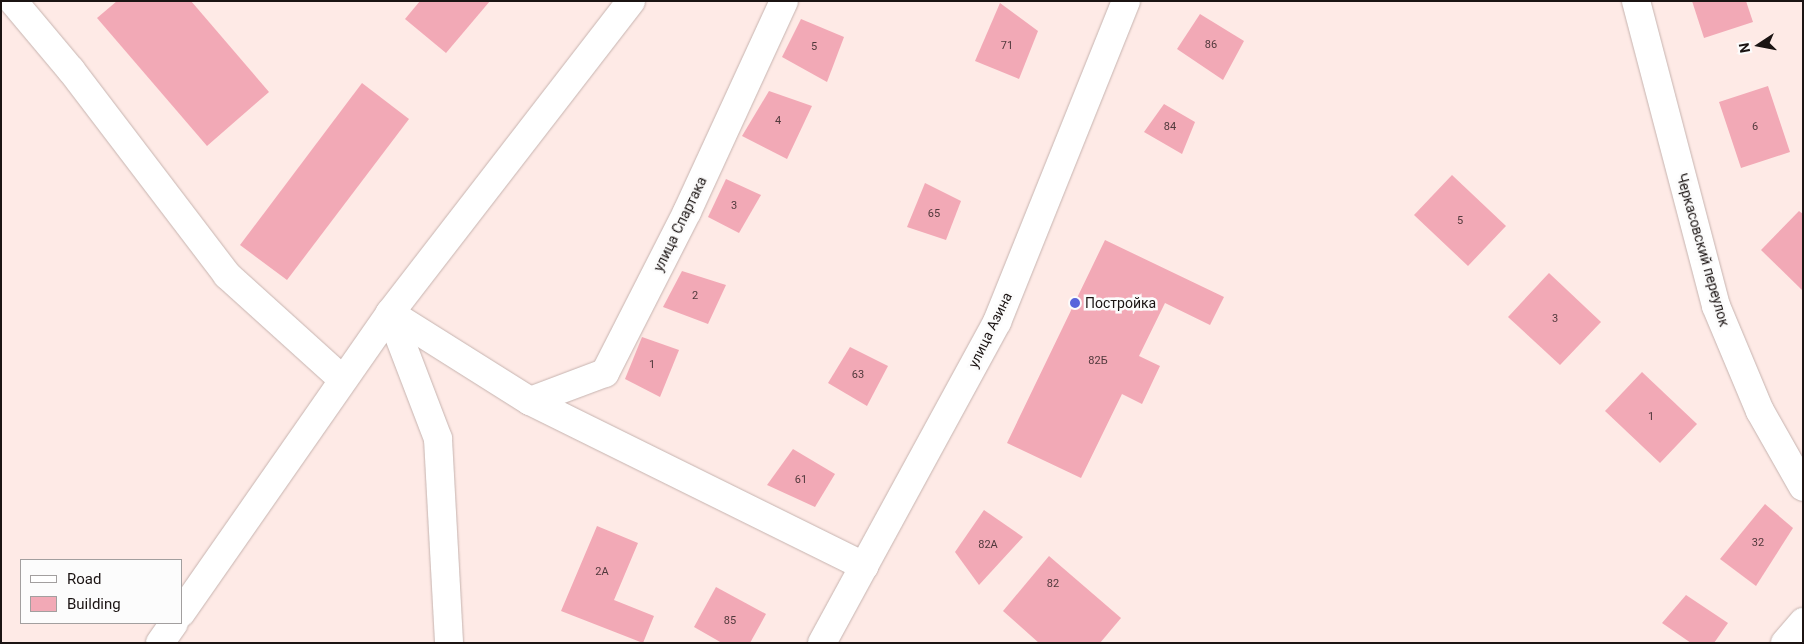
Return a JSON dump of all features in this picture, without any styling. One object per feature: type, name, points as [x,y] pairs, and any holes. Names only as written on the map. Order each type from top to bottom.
[{"type":"street","points":[[12,1],[71,70],[227,275],[342,379]]},
{"type":"street","points":[[182,612],[342,379],[390,313],[631,1]]},
{"type":"street","name":"улица Спартака","points":[[530,401],[606,373],[688,212],[784,1]]},
{"type":"street","name":"улица Азина","points":[[822,643],[997,322],[1126,1]]},
{"type":"street","name":"Черкасовский переулок","points":[[1636,1],[1716,306],[1760,411],[1803,487]]},
{"type":"street","points":[[390,313],[530,401],[864,566]]},
{"type":"street","points":[[390,313],[438,439],[449,643]]},
{"type":"street","points":[[1786,643],[1803,622]]},
{"type":"street","points":[[160,643],[173,624]]},
{"type":"building","points":[[117,1],[191,1],[269,92],[207,146],[97,18]]},
{"type":"building","points":[[420,1],[490,1],[446,53],[405,19]]},
{"type":"building","points":[[1692,1],[1746,1],[1753,22],[1704,38]]},
{"type":"building","points":[[1000,3],[1038,31],[1019,79],[975,61]]},
{"type":"building","points":[[1200,14],[1244,41],[1223,80],[1177,49]]},
{"type":"building","points":[[801,19],[844,37],[827,82],[782,57]]},
{"type":"building","points":[[362,83],[409,119],[287,280],[240,245]]},
{"type":"building","points":[[1768,86],[1790,152],[1741,168],[1719,102]]},
{"type":"building","points":[[769,91],[812,106],[787,159],[742,136]]},
{"type":"building","points":[[1164,104],[1195,122],[1182,154],[1144,132]]},
{"type":"building","points":[[1452,175],[1506,226],[1468,266],[1414,215]]},
{"type":"building","points":[[726,179],[761,195],[739,233],[708,217]]},
{"type":"building","points":[[925,183],[961,201],[946,240],[907,227]]},
{"type":"building","points":[[1799,211],[1803,214],[1803,291],[1761,250]]},
{"type":"building","points":[[1105,240],[1224,297],[1210,325],[1165,303],[1139,356],[1160,366],[1142,404],[1122,394],[1081,478],[1007,443]]},
{"type":"building","points":[[682,271],[726,285],[708,324],[663,307]]},
{"type":"building","points":[[1549,273],[1601,322],[1560,365],[1508,317]]},
{"type":"building","points":[[642,337],[679,350],[660,397],[625,379]]},
{"type":"building","points":[[850,347],[888,366],[867,406],[828,383]]},
{"type":"building","points":[[1642,372],[1697,424],[1660,463],[1605,411]]},
{"type":"building","points":[[793,449],[835,474],[815,507],[767,485]]},
{"type":"building","points":[[1765,504],[1793,528],[1756,586],[1720,559]]},
{"type":"building","points":[[984,510],[1023,537],[979,585],[955,552]]},
{"type":"building","points":[[597,526],[638,543],[614,600],[654,616],[643,643],[561,611]]},
{"type":"building","points":[[1049,556],[1121,618],[1100,643],[1039,643],[1003,611]]},
{"type":"building","points":[[716,587],[766,614],[750,643],[722,643],[694,627]]},
{"type":"building","points":[[1686,595],[1728,623],[1714,643],[1691,643],[1662,623]]},
{"type":"place","name":"Постройка","points":[[1075,303]]}]
